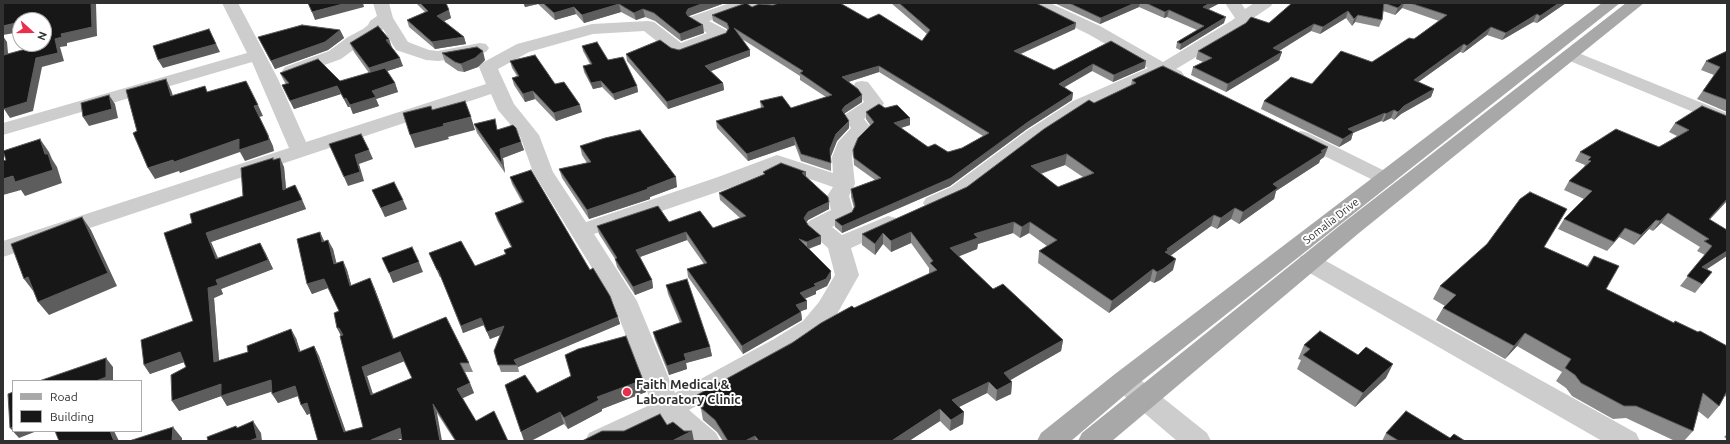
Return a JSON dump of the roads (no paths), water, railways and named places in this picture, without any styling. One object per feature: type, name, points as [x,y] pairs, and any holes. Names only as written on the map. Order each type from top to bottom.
[{"type":"main road","name":"Somalia Drive","points":[[1092,441],[1134,390],[1386,179],[1612,3]]},
{"type":"main road","name":"Somalia Drive","points":[[1051,441],[1134,390],[1309,262],[1636,3]]},
{"type":"street","points":[[230,3],[269,79],[300,150]]},
{"type":"street","points":[[706,441],[668,409],[625,301],[543,172],[529,135],[505,106],[488,67],[523,48],[592,29],[648,26],[679,50],[720,34],[696,20],[748,3],[772,5],[780,3]]},
{"type":"street","points":[[1037,3],[1094,30],[1191,83]]},
{"type":"street","points":[[839,245],[958,192],[1035,134],[1080,105],[1151,72],[1163,69],[1237,25],[1238,10],[1265,3]]},
{"type":"street","points":[[269,79],[335,55],[354,41],[369,33],[377,26],[376,24],[383,11]]},
{"type":"street","points":[[383,11],[402,46],[426,55],[438,56],[480,48]]},
{"type":"street","points":[[1571,54],[1727,120]]},
{"type":"street","points":[[3,129],[257,55]]},
{"type":"street","points":[[3,249],[497,86]]},
{"type":"street","points":[[599,441],[668,409],[783,346],[812,327],[828,308],[847,275],[839,245],[817,226],[843,213],[838,196],[845,184],[842,157],[848,142],[862,129],[853,118],[875,103],[862,86]]},
{"type":"street","points":[[1288,131],[1386,179]]},
{"type":"street","points":[[581,231],[725,182],[777,161],[845,184]]},
{"type":"street","points":[[1309,262],[1626,441]]},
{"type":"street","points":[[1134,390],[1197,441]]},
{"type":"place","name":"Faith Medical & Laboratory Clinic","points":[[627,392]]}]
